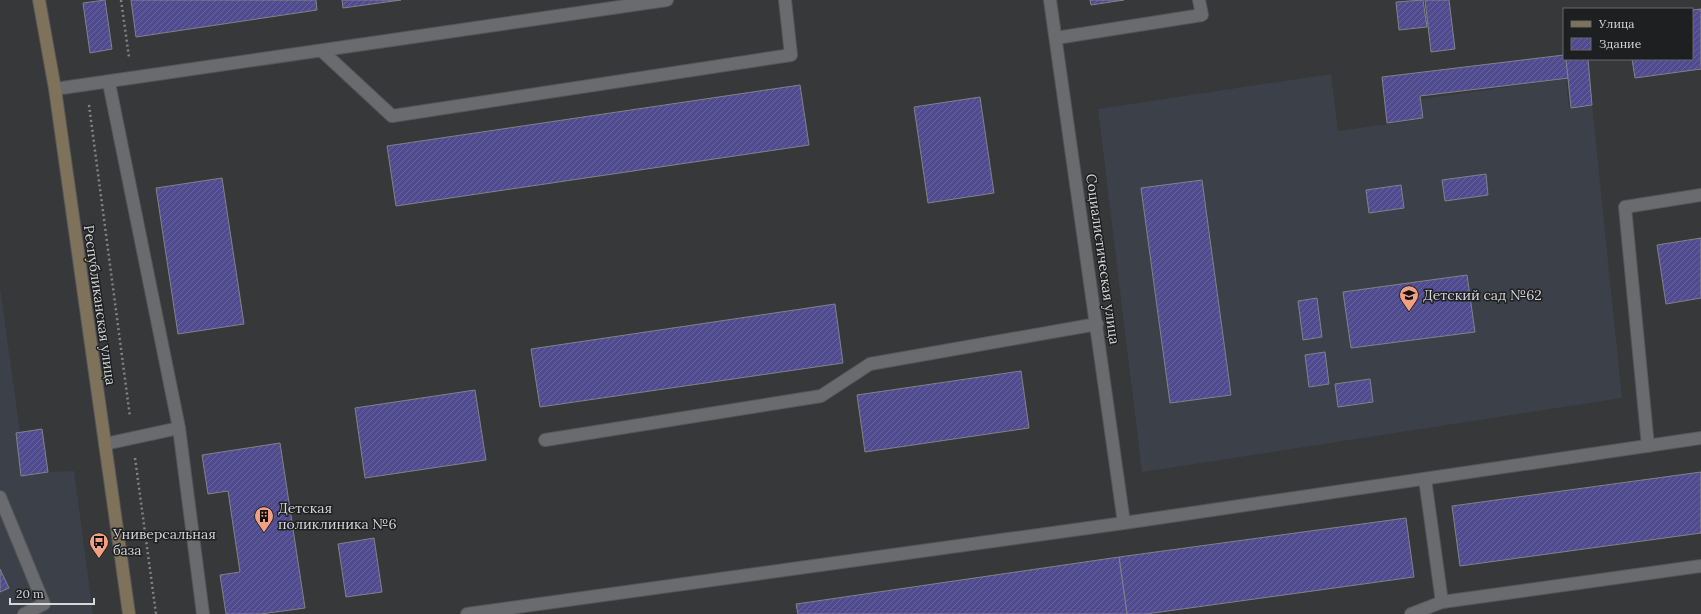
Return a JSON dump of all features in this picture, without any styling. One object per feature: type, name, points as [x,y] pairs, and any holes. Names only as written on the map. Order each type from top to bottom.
[{"type":"main road","name":"Республиканская улица","points":[[39,0],[55,89],[129,614]]},
{"type":"street","points":[[55,89],[86,86],[667,0]]},
{"type":"street","points":[[322,51],[392,116],[791,55],[785,0]]},
{"type":"street","name":"Социалистическая улица","points":[[1050,0],[1124,523]]},
{"type":"street","points":[[1056,38],[1202,15],[1199,0]]},
{"type":"street","points":[[109,82],[179,428],[203,614]]},
{"type":"street","points":[[1648,446],[1625,207],[1701,195]]},
{"type":"street","points":[[545,440],[821,396],[870,364],[1097,324]]},
{"type":"street","points":[[105,444],[179,428]]},
{"type":"street","points":[[467,614],[1124,523],[1701,438]]},
{"type":"street","points":[[1425,479],[1442,602]]},
{"type":"street","points":[[0,497],[44,604],[24,614]]},
{"type":"street","points":[[1411,614],[1442,602],[1701,566]]},
{"type":"path","points":[[121,0],[132,79]]},
{"type":"path","points":[[86,86],[156,614]]},
{"type":"shaded area","points":[[1331,74],[1338,131],[1424,119],[1421,99],[1566,79],[1569,108],[1592,105],[1622,398],[1142,472],[1098,109]]},
{"type":"shaded area","name":"Универсальная база","points":[[0,288],[20,432],[42,429],[48,472],[74,471],[93,614],[0,614]]},
{"type":"building","points":[[105,0],[112,49],[90,53],[83,3]]},
{"type":"building","points":[[131,0],[316,0],[317,10],[136,37]]},
{"type":"building","points":[[342,0],[401,0],[343,8]]},
{"type":"building","points":[[1090,0],[1124,0],[1091,5]]},
{"type":"building","points":[[1423,0],[1427,27],[1399,30],[1396,2]]},
{"type":"building","points":[[1425,0],[1449,0],[1455,49],[1431,52]]},
{"type":"building","points":[[1701,9],[1701,69],[1635,78],[1632,60],[1693,60],[1693,10]]},
{"type":"building","points":[[1563,55],[1563,60],[1566,60],[1569,78],[1420,96],[1423,118],[1387,123],[1382,77]]},
{"type":"building","points":[[1566,60],[1588,60],[1592,105],[1571,108]]},
{"type":"building","points":[[800,85],[809,145],[396,206],[387,146]]},
{"type":"building","points":[[980,97],[994,193],[928,203],[914,107]]},
{"type":"building","points":[[1486,174],[1488,195],[1445,201],[1442,180]]},
{"type":"building","points":[[222,178],[244,324],[178,334],[156,188]]},
{"type":"building","points":[[1202,180],[1231,395],[1170,403],[1141,188]]},
{"type":"building","points":[[1401,185],[1404,208],[1369,213],[1366,190]]},
{"type":"building","points":[[1701,238],[1701,298],[1666,304],[1657,245]]},
{"type":"building","name":"Детский сад №62","points":[[1467,275],[1475,332],[1351,348],[1343,292]]},
{"type":"building","points":[[1317,298],[1322,337],[1303,340],[1298,301]]},
{"type":"building","points":[[835,304],[843,363],[540,407],[531,349]]},
{"type":"building","points":[[1325,352],[1329,384],[1309,387],[1305,355]]},
{"type":"building","points":[[1021,371],[1029,428],[865,452],[857,395]]},
{"type":"building","points":[[1370,379],[1373,402],[1338,407],[1335,384]]},
{"type":"building","points":[[475,390],[486,460],[365,478],[355,408]]},
{"type":"building","points":[[42,429],[48,472],[21,476],[16,433]]},
{"type":"building","name":"Детская поликлиника №6","points":[[280,443],[305,608],[261,614],[226,614],[220,575],[240,572],[228,491],[208,494],[202,455]]},
{"type":"building","points":[[1701,472],[1701,533],[1460,566],[1452,506]]},
{"type":"building","points":[[1406,518],[1414,577],[1146,614],[1127,614],[1119,557]]},
{"type":"building","points":[[374,538],[382,592],[346,597],[338,544]]},
{"type":"building","points":[[1119,557],[1127,614],[798,614],[796,604]]},
{"type":"building","points":[[0,569],[9,588],[0,592]]},
{"type":"place","name":"Детский сад №62","points":[[1409,312]]},
{"type":"place","name":"Детская поликлиника №6","points":[[264,533]]},
{"type":"place","name":"Универсальная база","points":[[99,559]]}]
